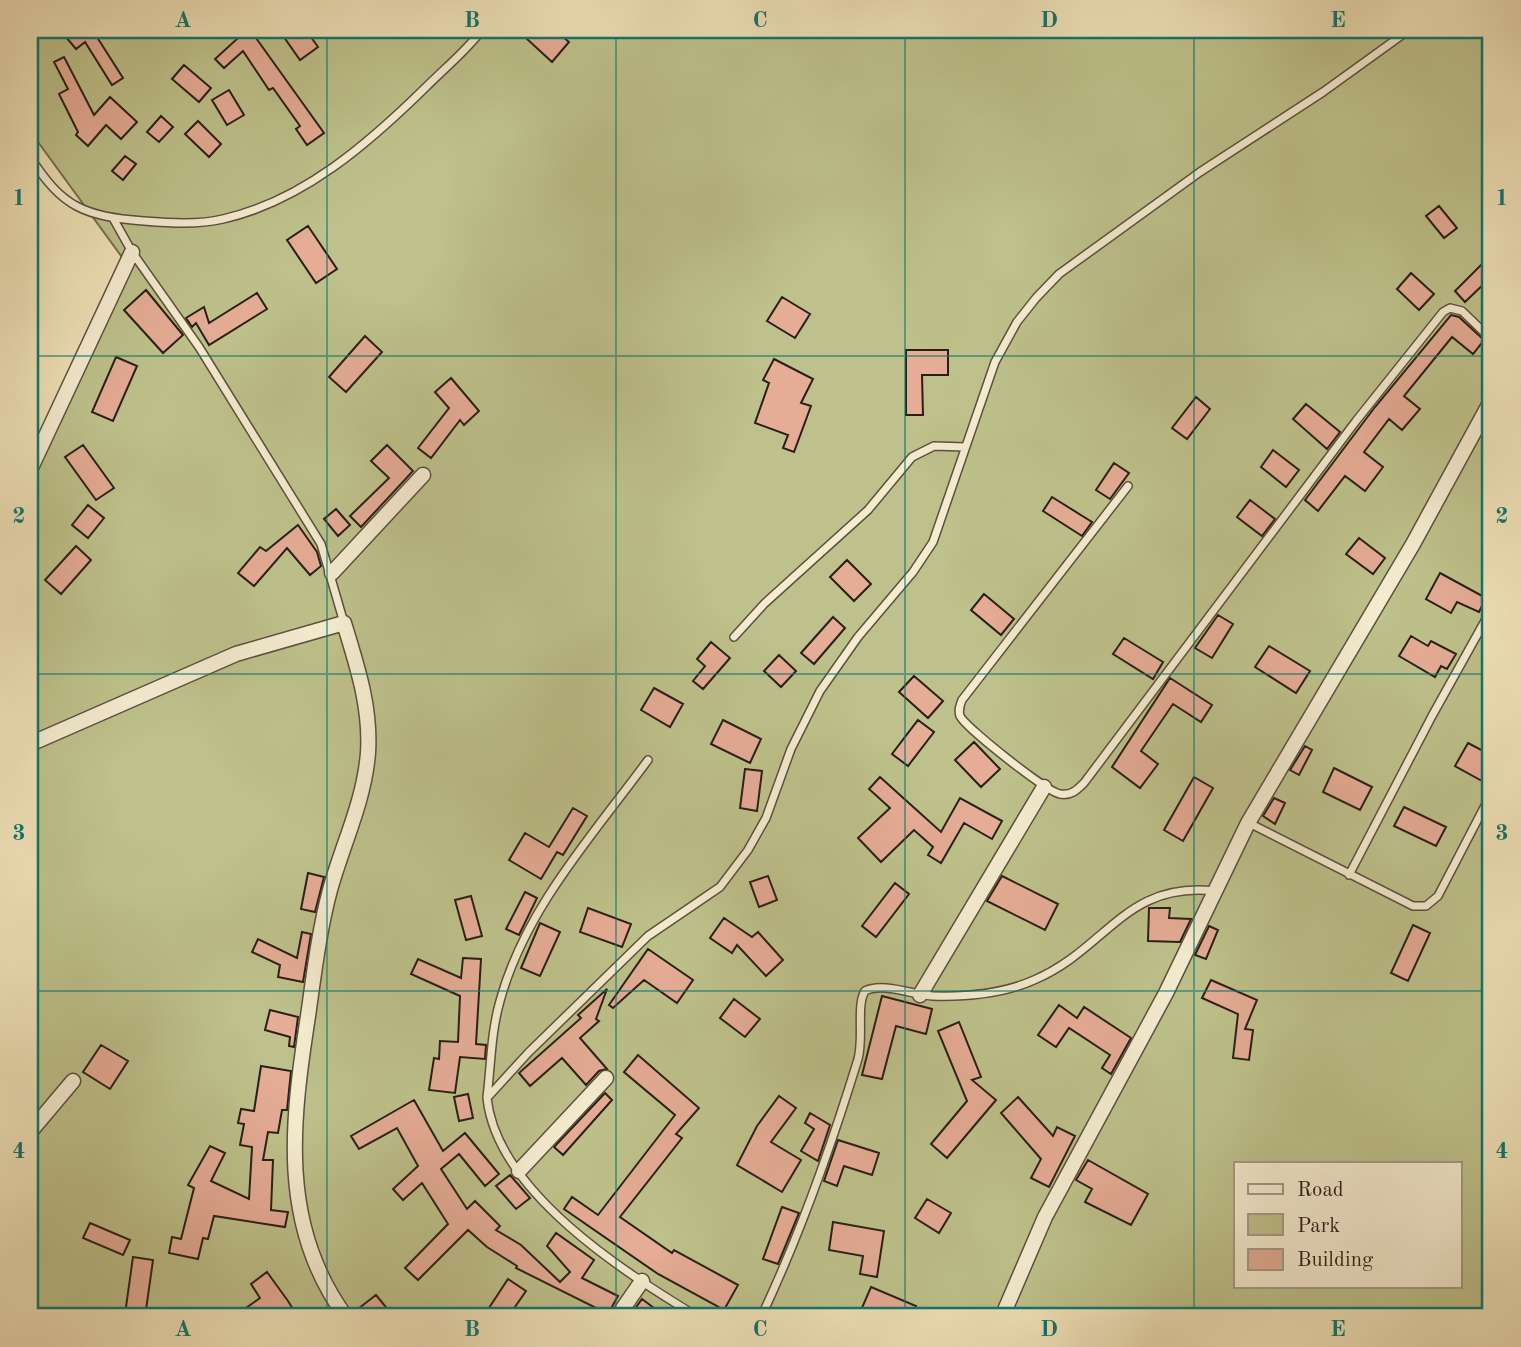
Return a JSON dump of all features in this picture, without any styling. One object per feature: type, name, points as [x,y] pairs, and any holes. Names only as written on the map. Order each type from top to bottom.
[{"type":"street","points":[[30,470],[132,252]]},
{"type":"street","points":[[1002,1317],[1045,1217],[1154,1015],[1248,822],[1419,534],[1491,401]]},
{"type":"street","points":[[332,573],[423,475]]},
{"type":"street","points":[[30,744],[236,654],[344,623],[368,713],[368,754],[360,804],[324,914],[296,1096],[293,1141],[299,1202],[310,1247],[320,1272],[346,1317]]},
{"type":"street","points":[[920,995],[1044,787]]},
{"type":"street","points":[[519,1171],[606,1078]]},
{"type":"street","points":[[30,1132],[73,1081]]},
{"type":"street","points":[[617,1317],[642,1281]]},
{"type":"lane","points":[[30,157],[58,195],[87,211],[113,218],[175,223],[222,220],[290,194],[394,119],[482,30]]},
{"type":"lane","points":[[487,1098],[527,1053],[648,936],[711,895],[728,878],[757,837],[791,749],[820,691],[858,638],[913,572],[933,542],[1002,347],[1017,322],[1059,274],[1200,172],[1323,92],[1409,30]]},
{"type":"lane","points":[[113,218],[132,252],[199,347],[320,544],[332,573],[344,623]]},
{"type":"lane","points":[[1128,486],[960,705],[963,719],[1044,787],[1063,795],[1076,791],[1084,783],[1356,421],[1443,312],[1451,308],[1462,311],[1491,340]]},
{"type":"lane","points":[[734,637],[764,604],[868,510],[912,457],[934,446],[965,447]]},
{"type":"lane","points":[[1349,875],[1491,610]]},
{"type":"lane","points":[[648,760],[549,892],[514,962],[496,1017],[487,1098],[497,1138],[519,1171],[582,1236],[642,1281],[698,1317]]},
{"type":"lane","points":[[1248,822],[1413,906],[1432,903],[1491,794]]},
{"type":"lane","points":[[761,1317],[808,1205],[858,1059],[863,1031],[862,996],[865,991],[876,988],[920,995],[971,995],[1023,984],[1074,956],[1153,897],[1182,889],[1216,891]]},
{"type":"green space","points":[[35,30],[1491,30],[1491,1317],[30,1317],[30,477],[127,264],[30,131],[30,45]]},
{"type":"building","points":[[60,30],[100,30],[95,34],[123,78],[112,85],[85,42],[76,49]]},
{"type":"building","points":[[229,30],[265,30],[256,38],[324,133],[307,145],[296,129],[300,126],[273,88],[269,90],[243,51],[224,68],[215,59],[237,39]]},
{"type":"building","points":[[279,30],[306,30],[318,47],[300,60]]},
{"type":"building","points":[[535,30],[555,30],[569,42],[552,62],[527,39]]},
{"type":"building","points":[[64,57],[94,115],[110,97],[137,122],[121,139],[106,125],[88,146],[76,135],[78,132],[59,94],[68,89],[54,62]]},
{"type":"building","points":[[184,65],[211,88],[199,102],[172,79]]},
{"type":"building","points":[[229,90],[244,115],[227,125],[212,100]]},
{"type":"building","points":[[161,116],[173,127],[159,142],[147,132]]},
{"type":"building","points":[[198,121],[221,144],[209,157],[185,134]]},
{"type":"building","points":[[125,156],[136,164],[123,180],[112,171]]},
{"type":"building","points":[[1439,206],[1457,228],[1444,238],[1426,216]]},
{"type":"building","points":[[308,226],[337,269],[316,283],[287,240]]},
{"type":"building","points":[[1491,255],[1491,277],[1465,302],[1455,291]]},
{"type":"building","points":[[1411,273],[1434,294],[1419,310],[1397,289]]},
{"type":"building","points":[[146,290],[183,335],[163,353],[124,310]]},
{"type":"building","points":[[257,293],[267,309],[209,345],[196,323],[192,327],[186,318],[204,307],[209,323]]},
{"type":"building","points":[[782,297],[810,314],[795,338],[767,321]]},
{"type":"building","points":[[1451,315],[1459,317],[1484,340],[1473,354],[1452,337],[1404,396],[1420,409],[1402,430],[1389,419],[1364,452],[1383,467],[1365,491],[1345,476],[1318,511],[1305,500],[1375,407]]},
{"type":"building","points":[[365,336],[382,352],[346,392],[329,377]]},
{"type":"building","points":[[906,350],[948,350],[948,375],[922,375],[923,415],[906,415]]},
{"type":"building","points":[[116,357],[137,366],[113,421],[92,412]]},
{"type":"building","points":[[774,359],[813,379],[801,403],[811,406],[794,452],[783,448],[788,435],[755,423],[769,383],[763,380]]},
{"type":"building","points":[[451,378],[479,411],[464,425],[460,420],[431,458],[418,448],[449,408],[435,392]]},
{"type":"building","points":[[1196,397],[1210,409],[1187,439],[1172,428]]},
{"type":"building","points":[[1306,404],[1340,432],[1327,449],[1293,419]]},
{"type":"building","points":[[83,445],[114,488],[96,500],[65,457]]},
{"type":"building","points":[[387,445],[413,471],[361,527],[350,516],[389,478],[371,461]]},
{"type":"building","points":[[1273,450],[1299,470],[1286,487],[1261,467]]},
{"type":"building","points":[[1114,463],[1129,473],[1110,499],[1096,490]]},
{"type":"building","points":[[1052,497],[1092,522],[1082,536],[1043,511]]},
{"type":"building","points":[[1250,500],[1275,519],[1262,536],[1237,517]]},
{"type":"building","points":[[88,505],[104,518],[88,538],[72,525]]},
{"type":"building","points":[[336,509],[350,525],[338,536],[324,519]]},
{"type":"building","points":[[298,525],[317,552],[321,566],[310,575],[287,548],[254,586],[238,573],[260,547],[266,551]]},
{"type":"building","points":[[1359,538],[1385,558],[1373,574],[1346,554]]},
{"type":"building","points":[[76,546],[91,560],[61,594],[45,580]]},
{"type":"building","points":[[847,560],[871,584],[854,601],[830,577]]},
{"type":"building","points":[[1440,573],[1486,598],[1479,612],[1457,602],[1451,613],[1426,599]]},
{"type":"building","points":[[984,594],[1014,619],[1001,635],[971,610]]},
{"type":"building","points":[[1218,615],[1233,624],[1212,658],[1195,648]]},
{"type":"building","points":[[833,617],[845,628],[814,664],[801,653]]},
{"type":"building","points":[[1411,636],[1428,646],[1431,641],[1456,654],[1447,669],[1441,666],[1435,677],[1399,656]]},
{"type":"building","points":[[1124,638],[1163,662],[1153,679],[1113,654]]},
{"type":"building","points":[[711,642],[730,658],[703,689],[693,681],[705,666],[697,659]]},
{"type":"building","points":[[1269,646],[1310,671],[1296,693],[1255,667]]},
{"type":"building","points":[[779,655],[796,671],[781,687],[764,671]]},
{"type":"building","points":[[914,676],[943,701],[928,718],[899,692]]},
{"type":"building","points":[[1170,678],[1212,705],[1201,722],[1173,704],[1141,751],[1158,764],[1140,788],[1112,767]]},
{"type":"building","points":[[654,688],[683,704],[670,727],[641,710]]},
{"type":"building","points":[[723,720],[761,739],[750,763],[711,744]]},
{"type":"building","points":[[918,720],[934,732],[908,766],[892,754]]},
{"type":"building","points":[[974,742],[1000,769],[981,787],[955,760]]},
{"type":"building","points":[[1468,743],[1491,755],[1491,764],[1482,781],[1455,766]]},
{"type":"building","points":[[1305,746],[1312,750],[1299,775],[1290,770]]},
{"type":"building","points":[[1334,768],[1372,787],[1360,810],[1323,792]]},
{"type":"building","points":[[745,769],[762,771],[757,811],[740,808]]},
{"type":"building","points":[[880,777],[941,832],[960,798],[1002,821],[992,839],[964,823],[941,863],[928,855],[933,847],[914,830],[881,862],[858,838],[890,808],[869,789]]},
{"type":"building","points":[[1194,777],[1213,788],[1183,841],[1164,830]]},
{"type":"building","points":[[1274,798],[1285,803],[1275,824],[1263,816]]},
{"type":"building","points":[[1404,807],[1446,827],[1436,846],[1394,826]]},
{"type":"building","points":[[573,808],[587,816],[563,855],[557,852],[541,879],[509,860],[525,833],[549,847]]},
{"type":"building","points":[[308,873],[324,877],[315,912],[301,909]]},
{"type":"building","points":[[768,876],[777,900],[759,907],[750,882]]},
{"type":"building","points":[[1002,876],[1058,904],[1045,930],[987,901]]},
{"type":"building","points":[[895,883],[909,894],[876,937],[862,926]]},
{"type":"building","points":[[525,892],[537,898],[519,935],[506,929]]},
{"type":"building","points":[[471,896],[482,936],[466,940],[455,900]]},
{"type":"building","points":[[588,908],[631,924],[622,947],[580,932]]},
{"type":"building","points":[[1149,908],[1170,908],[1169,918],[1191,919],[1180,942],[1148,941]]},
{"type":"building","points":[[724,918],[752,937],[758,932],[783,960],[766,976],[737,945],[732,953],[710,938]]},
{"type":"building","points":[[540,923],[560,932],[540,976],[521,968]]},
{"type":"building","points":[[1413,925],[1430,933],[1408,981],[1391,973]]},
{"type":"building","points":[[1209,926],[1218,930],[1206,959],[1195,955]]},
{"type":"building","points":[[302,932],[311,934],[303,982],[278,977],[280,965],[252,952],[258,939],[297,958]]},
{"type":"building","points":[[648,949],[693,980],[677,1003],[644,980],[613,1008],[609,1005]]},
{"type":"building","points":[[463,958],[481,959],[476,1044],[486,1045],[485,1059],[460,1057],[455,1093],[429,1090],[434,1058],[439,1059],[440,1041],[458,1042],[460,996],[411,974],[418,959],[461,978]]},
{"type":"building","points":[[1211,980],[1257,1000],[1245,1029],[1253,1030],[1249,1060],[1233,1058],[1238,1014],[1202,998]]},
{"type":"building","points":[[607,989],[596,1019],[599,1021],[580,1038],[607,1069],[599,1071],[586,1085],[562,1058],[530,1086],[519,1073],[581,1018],[578,1015]]},
{"type":"building","points":[[882,996],[932,1009],[926,1034],[896,1026],[882,1079],[862,1075]]},
{"type":"building","points":[[734,999],[760,1019],[745,1037],[720,1018]]},
{"type":"building","points":[[1059,1005],[1077,1018],[1084,1007],[1131,1038],[1111,1074],[1102,1068],[1110,1055],[1069,1028],[1056,1047],[1038,1035]]},
{"type":"building","points":[[270,1010],[298,1017],[294,1047],[289,1046],[290,1037],[265,1030]]},
{"type":"building","points":[[959,1022],[981,1077],[972,1080],[996,1100],[947,1158],[931,1144],[967,1101],[938,1031]]},
{"type":"building","points":[[101,1045],[128,1061],[110,1089],[83,1072]]},
{"type":"building","points":[[638,1055],[699,1108],[676,1134],[682,1138],[620,1217],[672,1253],[674,1250],[738,1285],[724,1310],[658,1274],[564,1209],[572,1197],[598,1215],[675,1115],[624,1072]]},
{"type":"building","points":[[261,1066],[291,1071],[287,1110],[282,1110],[278,1133],[268,1132],[263,1160],[273,1160],[271,1210],[288,1212],[285,1227],[214,1216],[208,1239],[203,1238],[198,1259],[169,1253],[172,1237],[181,1239],[194,1188],[188,1185],[210,1146],[225,1153],[211,1181],[249,1199],[252,1147],[240,1145],[244,1124],[238,1123],[241,1109],[254,1111]]},
{"type":"building","points":[[605,1093],[612,1100],[563,1155],[554,1147]]},
{"type":"building","points":[[468,1094],[473,1118],[459,1121],[454,1097]]},
{"type":"building","points":[[779,1096],[796,1108],[771,1142],[801,1160],[782,1192],[737,1165],[757,1126]]},
{"type":"building","points":[[1018,1097],[1053,1136],[1057,1127],[1075,1136],[1049,1187],[1031,1178],[1041,1159],[1001,1113]]},
{"type":"building","points":[[414,1100],[443,1151],[465,1133],[499,1174],[485,1186],[459,1154],[441,1169],[467,1209],[475,1201],[500,1226],[496,1230],[521,1245],[560,1282],[570,1272],[547,1246],[556,1233],[594,1260],[582,1278],[618,1296],[608,1314],[516,1268],[517,1266],[487,1247],[468,1230],[418,1280],[405,1268],[448,1224],[422,1183],[403,1200],[393,1189],[418,1166],[397,1128],[359,1149],[351,1136]]},
{"type":"building","points":[[810,1113],[830,1125],[818,1161],[801,1151],[814,1129],[805,1123]]},
{"type":"building","points":[[838,1140],[879,1153],[872,1175],[844,1166],[837,1186],[824,1181]]},
{"type":"building","points":[[1088,1160],[1148,1194],[1131,1225],[1085,1202],[1092,1189],[1076,1180]]},
{"type":"building","points":[[510,1175],[530,1198],[516,1209],[496,1186]]},
{"type":"building","points":[[927,1199],[951,1213],[939,1233],[915,1218]]},
{"type":"building","points":[[782,1207],[799,1213],[778,1264],[763,1259]]},
{"type":"building","points":[[833,1222],[884,1231],[877,1277],[860,1274],[863,1256],[829,1250]]},
{"type":"building","points":[[90,1223],[130,1240],[123,1255],[83,1238]]},
{"type":"building","points":[[133,1257],[153,1260],[145,1317],[125,1314]]},
{"type":"building","points":[[267,1272],[298,1317],[253,1317],[246,1308],[260,1298],[251,1284]]},
{"type":"building","points":[[508,1279],[526,1291],[508,1317],[496,1317],[487,1311]]},
{"type":"building","points":[[871,1287],[916,1306],[912,1317],[858,1317]]},
{"type":"building","points":[[376,1295],[394,1317],[356,1317],[354,1312]]},
{"type":"building","points":[[642,1299],[666,1317],[629,1317]]}]
